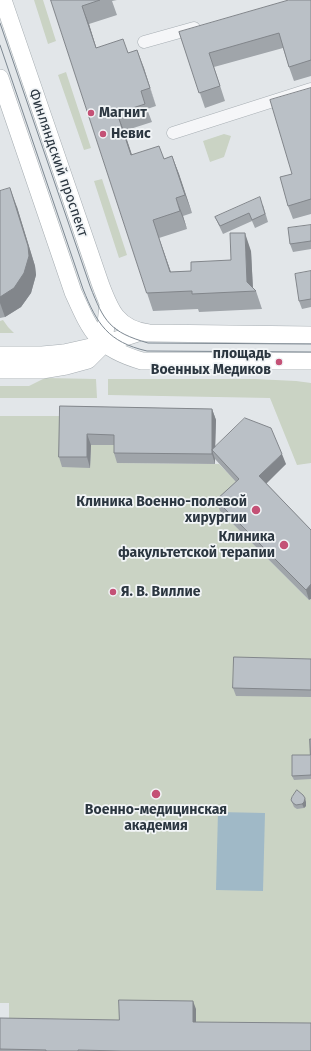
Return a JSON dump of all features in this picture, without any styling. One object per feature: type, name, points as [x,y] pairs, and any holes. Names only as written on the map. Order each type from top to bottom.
[{"type":"main road","name":"Финляндский проспект","points":[[3,0],[84,240],[109,308],[121,321],[134,330],[141,332]]},
{"type":"main road","name":"Финляндский проспект","points":[[0,78],[73,292],[87,323],[104,344]]},
{"type":"main road","points":[[0,370],[42,370],[88,360],[104,344],[108,304]]},
{"type":"main road","points":[[0,355],[42,355],[64,353],[104,344],[141,332],[311,335]]},
{"type":"main road","points":[[104,344],[128,357],[142,361],[311,361]]},
{"type":"street","points":[[144,42],[205,25]]},
{"type":"street","points":[[174,133],[311,89]]},
{"type":"green space","points":[[34,0],[43,0],[56,41],[48,44]]},
{"type":"green space","points":[[66,72],[91,148],[84,150],[58,75]]},
{"type":"green space","points":[[224,134],[231,136],[224,157],[210,162],[203,141]]},
{"type":"green space","points":[[102,179],[127,255],[119,258],[94,181]]},
{"type":"green space","points":[[3,320],[14,333],[0,333],[0,321]]},
{"type":"green space","points":[[45,378],[96,379],[97,398],[0,398],[0,386],[29,386]]},
{"type":"green space","points":[[108,379],[255,379],[311,383],[311,463],[297,465],[270,398],[108,395]]},
{"type":"green space","name":"Военно-медицинская академия","points":[[0,416],[64,416],[62,467],[90,467],[91,437],[117,445],[117,463],[219,464],[243,489],[220,511],[309,600],[311,599],[311,1031],[9,1026],[9,1003],[0,1003]]},
{"type":"water","points":[[218,812],[265,813],[263,891],[216,890]]},
{"type":"building","points":[[51,0],[100,0],[82,6],[96,48],[123,39],[128,53],[137,50],[150,88],[141,91],[145,104],[117,113],[131,155],[159,146],[164,159],[172,156],[185,195],[176,198],[180,211],[153,220],[170,272],[191,271],[191,262],[231,260],[230,233],[245,233],[247,282],[256,291],[192,294],[192,291],[147,293]]},
{"type":"building","points":[[289,0],[311,0],[311,60],[289,67],[279,33],[209,53],[220,86],[199,93],[179,32]]},
{"type":"building","points":[[311,88],[311,199],[288,206],[280,177],[292,174],[270,100]]},
{"type":"building","points":[[10,188],[28,246],[29,256],[24,273],[14,288],[0,297],[0,191]]},
{"type":"building","points":[[260,197],[265,214],[252,220],[249,213],[220,226],[215,217]]},
{"type":"building","points":[[311,225],[311,241],[290,244],[288,228]]},
{"type":"building","points":[[311,271],[311,299],[299,301],[295,274]]},
{"type":"building","points":[[60,406],[212,409],[212,454],[114,453],[114,435],[87,434],[87,457],[59,457]]},
{"type":"building","points":[[245,418],[271,428],[282,454],[259,476],[311,530],[311,584],[306,590],[216,500],[239,479],[212,450]]},
{"type":"building","points":[[234,657],[311,659],[311,690],[233,688]]},
{"type":"building","points":[[310,739],[311,775],[292,776],[292,755],[310,755]]},
{"type":"building","points":[[297,790],[305,798],[302,804],[296,805],[291,800]]},
{"type":"building","points":[[119,1000],[193,1001],[193,1022],[311,1023],[311,1051],[46,1051],[0,1049],[0,1018],[119,1020]]},
{"type":"tram line","points":[[0,23],[90,286],[104,317],[110,324],[125,335],[148,343],[311,344]]},
{"type":"tram line","points":[[0,45],[83,289],[99,322],[113,337],[134,347],[147,351],[311,352]]},
{"type":"place","name":"Магнит","points":[[91,113]]},
{"type":"place","name":"Невис","points":[[103,134]]},
{"type":"place","name":"площадь Военных Медиков","points":[[279,362]]},
{"type":"place","name":"Клиника Военно-полевой хирургии","points":[[256,510]]},
{"type":"place","name":"Клиника факультетской терапии","points":[[284,545]]},
{"type":"place","name":"Я. В. Виллие","points":[[113,592]]},
{"type":"place","name":"Военно-медицинская академия","points":[[156,794]]}]
